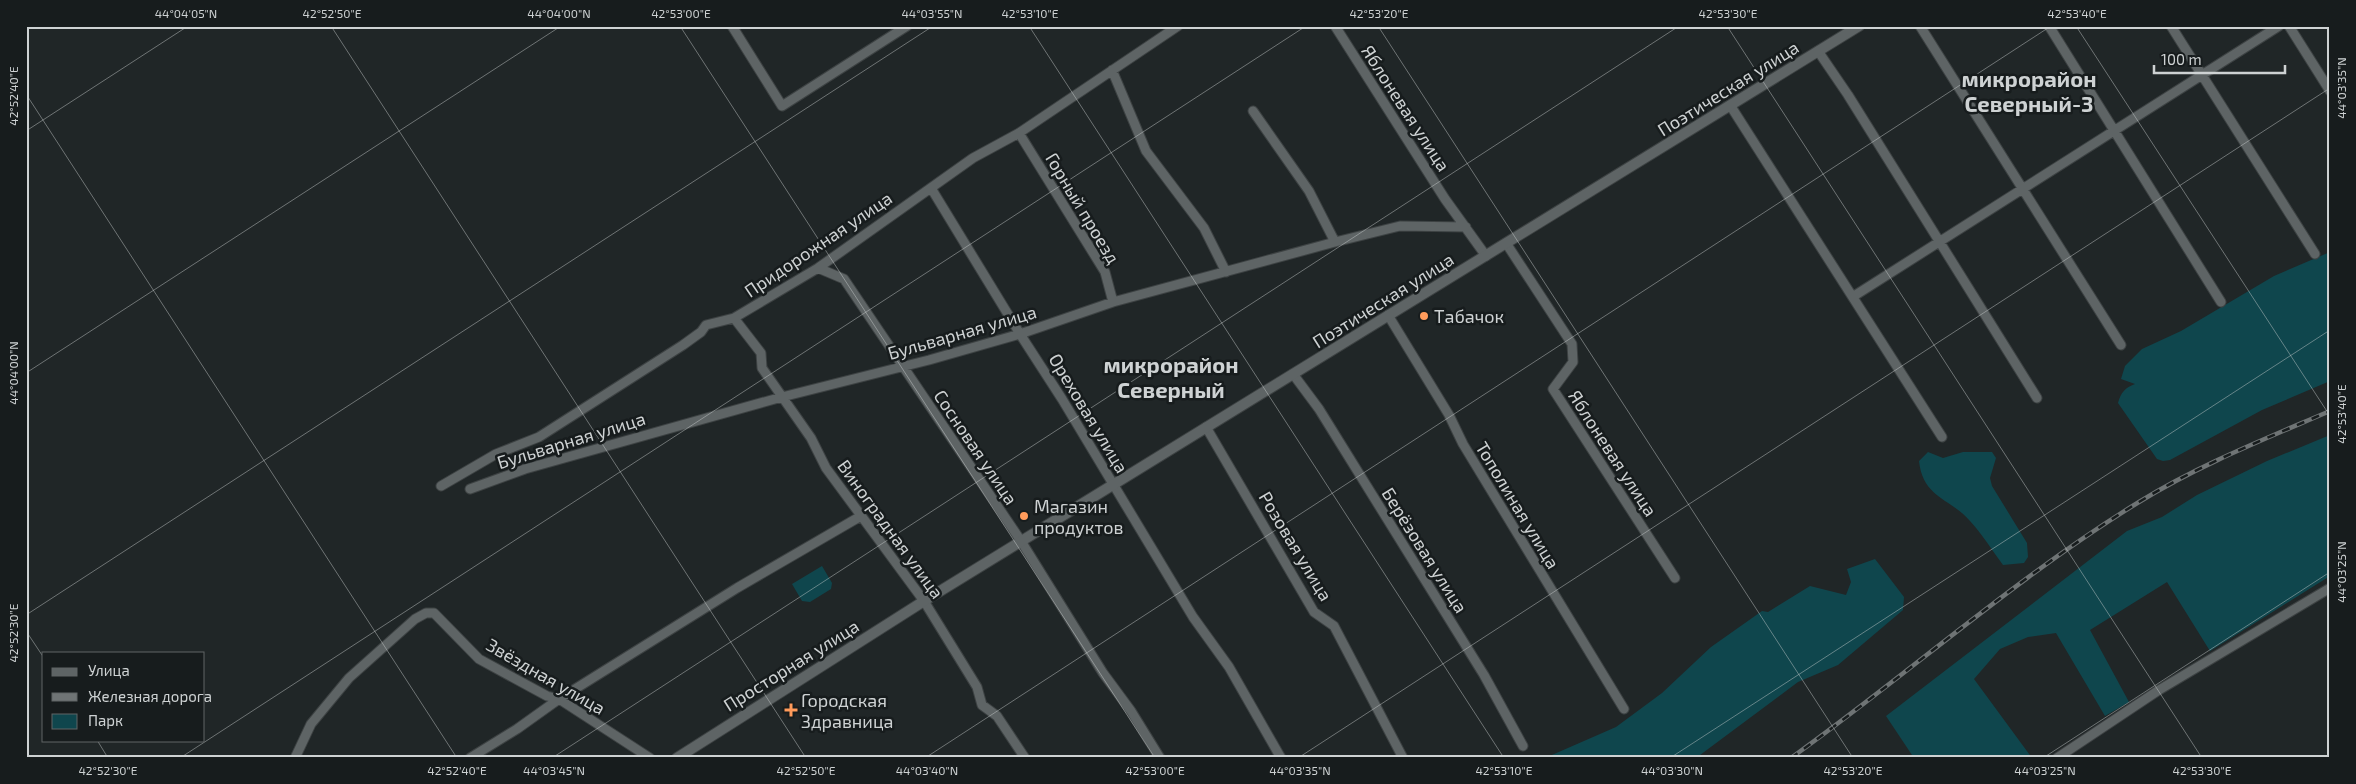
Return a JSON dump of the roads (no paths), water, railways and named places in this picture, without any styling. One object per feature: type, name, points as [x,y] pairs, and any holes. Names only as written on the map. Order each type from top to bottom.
[{"type":"street","points":[[732,26],[782,106],[907,26]]},
{"type":"street","name":"Придорожная улица","points":[[441,486],[496,454],[539,437],[683,345],[701,332],[706,325],[734,318],[818,268],[974,158],[1019,133],[1178,26]]},
{"type":"street","name":"Яблоневая улица","points":[[1335,26],[1445,199],[1486,256]]},
{"type":"street","name":"Поэтическая улица","points":[[924,601],[1859,26]]},
{"type":"street","points":[[1920,26],[2024,189],[2120,345]]},
{"type":"street","points":[[2049,26],[2222,302]]},
{"type":"street","points":[[2171,26],[2315,254]]},
{"type":"street","points":[[1854,296],[2279,26]]},
{"type":"street","points":[[2289,26],[2330,91]]},
{"type":"street","points":[[1818,51],[1848,95],[1938,243],[2037,398]]},
{"type":"street","points":[[1112,70],[1146,151],[1204,228],[1226,272]]},
{"type":"street","points":[[1730,105],[1854,296],[1942,437]]},
{"type":"street","points":[[1253,111],[1309,191],[1335,242]]},
{"type":"street","name":"Горный проезд","points":[[1019,133],[1105,272],[1113,302]]},
{"type":"street","name":"Ореховая улица","points":[[931,188],[1062,399],[1193,617],[1229,666],[1281,758]]},
{"type":"street","name":"Бульварная улица","points":[[470,489],[525,468],[782,397],[902,367],[1020,334],[1113,302],[1335,242],[1400,226],[1466,227]]},
{"type":"street","name":"Яблоневая улица","points":[[1506,243],[1572,344],[1573,362],[1553,390],[1675,578]]},
{"type":"street","name":"Сосновая улица","points":[[818,268],[844,279],[1021,541],[1160,758]]},
{"type":"street","name":"Тополиная улица","points":[[1388,316],[1449,415],[1463,444],[1624,709]]},
{"type":"street","name":"Виноградная улица","points":[[734,318],[761,353],[762,368],[811,438],[826,468],[924,601],[977,687],[982,704],[997,716],[1024,758]]},
{"type":"street","name":"Берёзовая улица","points":[[1293,374],[1319,409],[1484,675],[1523,746]]},
{"type":"street","name":"Розовая улица","points":[[1206,427],[1314,612],[1334,626],[1403,758]]},
{"type":"street","points":[[470,758],[517,729],[559,699],[737,588],[861,516]]},
{"type":"street","points":[[2057,758],[2159,690],[2330,588]]},
{"type":"street","name":"Просторная улица","points":[[677,758],[924,601]]},
{"type":"street","name":"Звёздная улица","points":[[295,758],[311,724],[349,678],[415,619],[426,613],[434,613],[478,660],[547,696],[559,699],[650,758]]},
{"type":"railway","points":[[1791,758],[2006,594],[2094,531],[2139,502],[2185,476],[2233,453],[2330,411]]},
{"type":"place","name":"Табачок","points":[[1424,316]]},
{"type":"place","name":"Магазин продуктов","points":[[1024,516]]},
{"type":"place","name":"Городская Здравница","points":[[791,710]]},
{"type":"district","name":"микрорайон Северный-3","points":[[2029,90]]},
{"type":"district","name":"микрорайон Северный","points":[[1171,376]]}]
